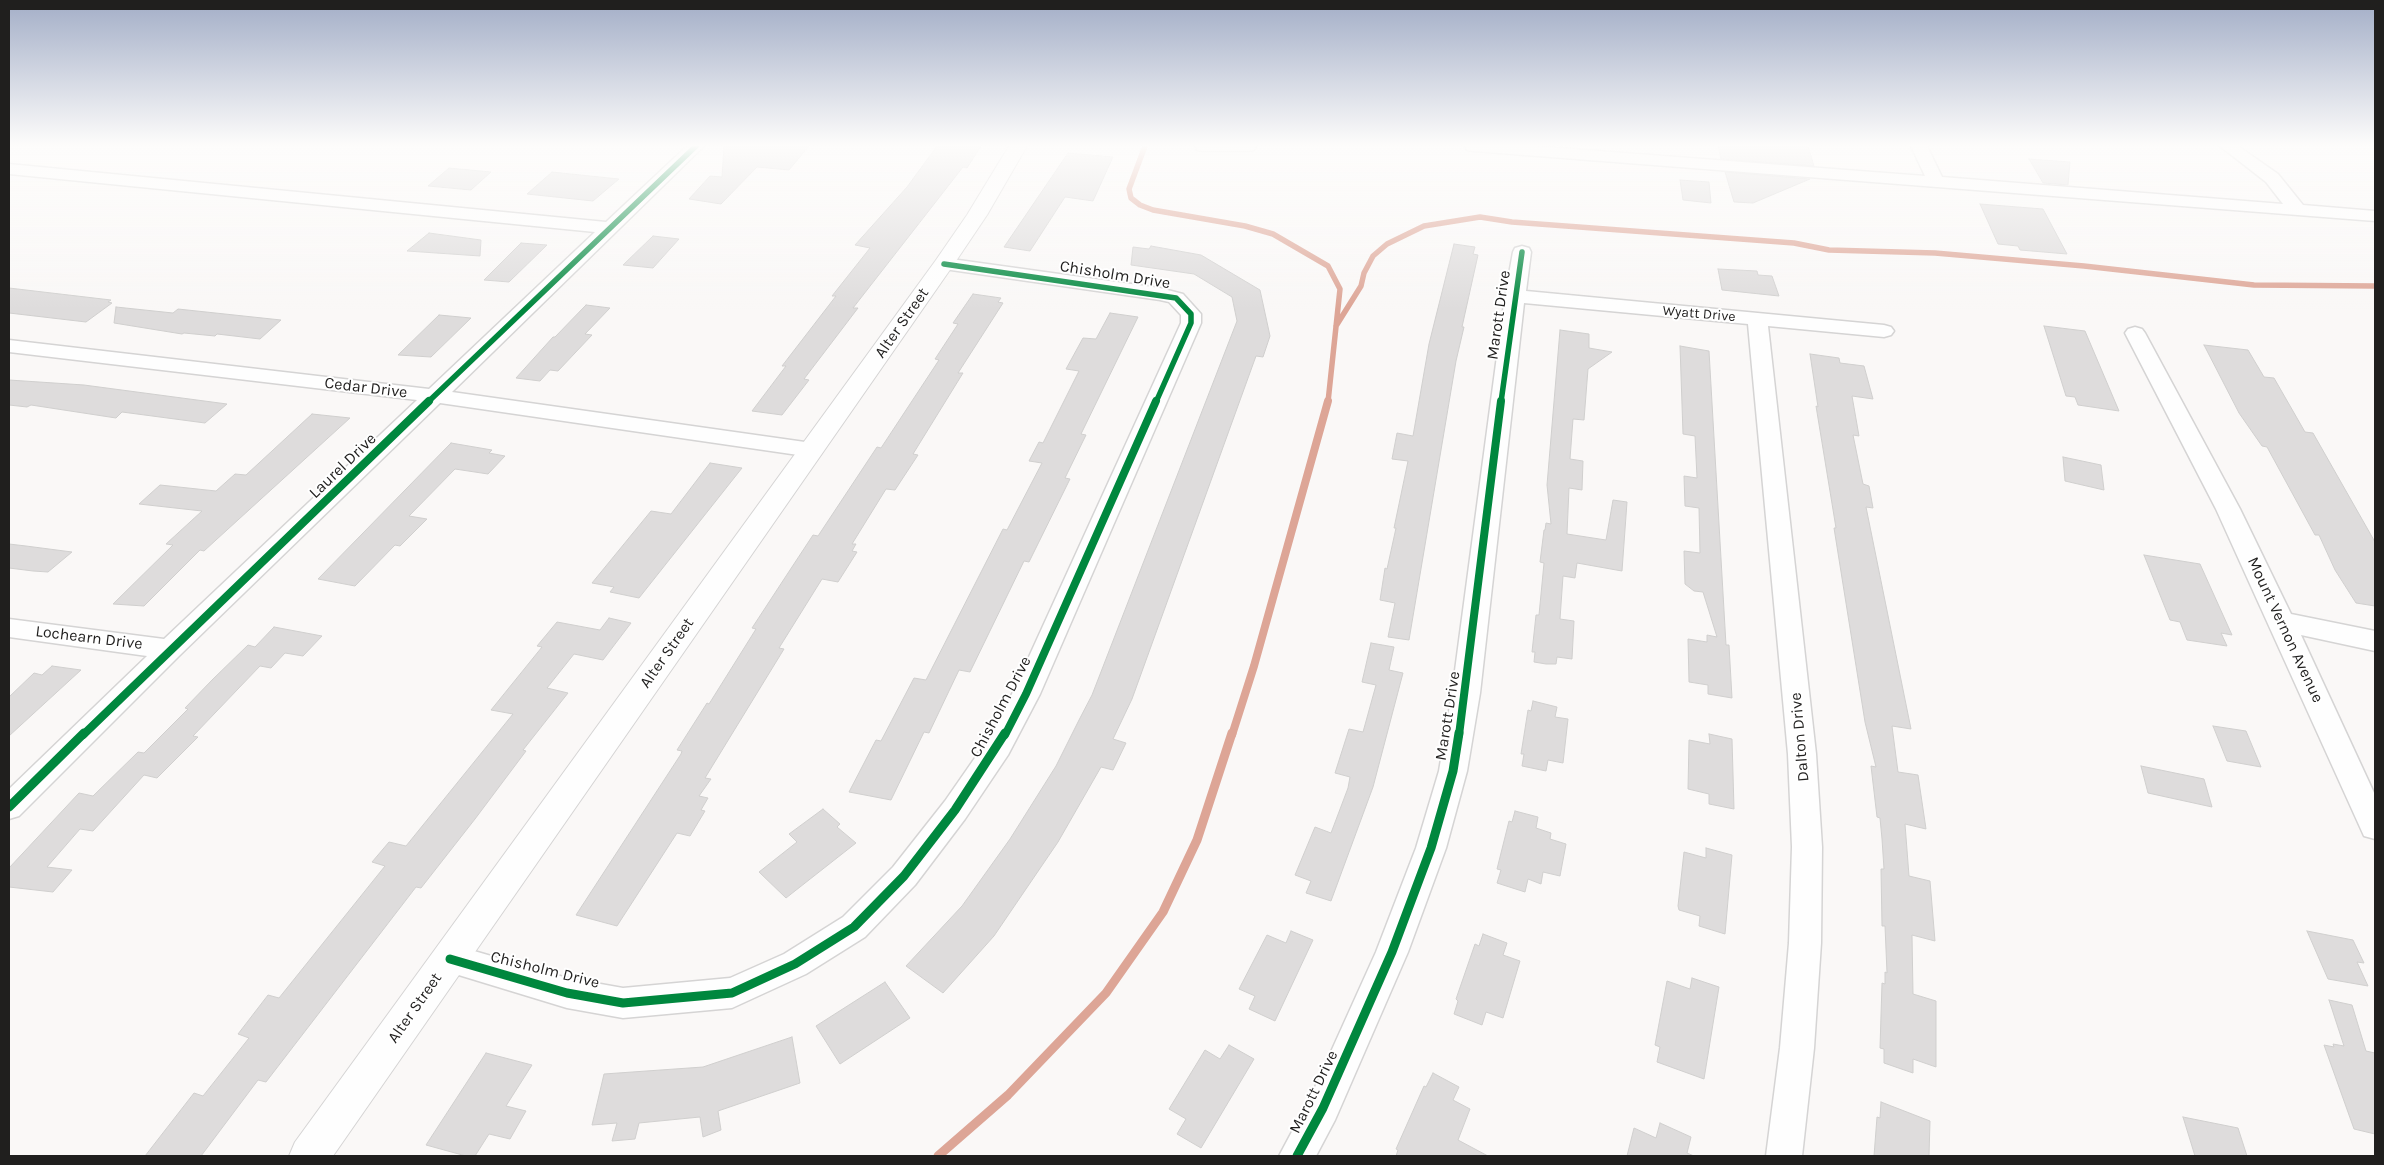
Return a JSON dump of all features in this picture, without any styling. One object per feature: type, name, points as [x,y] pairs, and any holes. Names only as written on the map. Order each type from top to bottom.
[{"type":"street","points":[[329,200],[610,228]]},
{"type":"street","name":"Laurel Drive","points":[[9,807],[170,649],[639,200]]},
{"type":"street","name":"Alter Street","points":[[309,1156],[944,264],[986,200]]},
{"type":"street","points":[[2173,200],[2375,216]]},
{"type":"street","points":[[2290,200],[2298,210]]},
{"type":"street","name":"Marott Drive","points":[[1297,1156],[1323,1108],[1392,952],[1432,848],[1453,771],[1466,693],[1522,252]]},
{"type":"street","name":"Chisholm Drive","points":[[450,959],[567,994],[623,1003],[732,993],[795,964],[854,927],[904,876],[955,810],[998,747],[1026,694],[1191,323],[1191,314],[1176,298],[1160,294],[944,264]]},
{"type":"street","name":"Wyatt Drive","points":[[1515,296],[1884,331]]},
{"type":"street","name":"Dalton Drive","points":[[1756,319],[1802,754],[1807,847],[1805,943],[1798,1048],[1784,1156]]},
{"type":"street","name":"Mount Vernon Avenue","points":[[2134,333],[2228,509],[2282,622],[2375,827]]},
{"type":"street","name":"Cedar Drive","points":[[9,346],[436,396],[812,450]]},
{"type":"street","points":[[2282,622],[2375,641]]},
{"type":"street","name":"Lochearn Drive","points":[[9,628],[170,649]]},
{"type":"building","points":[[698,200],[725,200],[721,204]]},
{"type":"building","points":[[895,200],[937,200],[853,308],[858,308],[804,379],[809,380],[782,415],[752,411],[786,366],[782,366],[836,296],[832,296],[870,248],[855,245]]},
{"type":"building","points":[[1036,200],[1063,200],[1030,251],[1004,247]]},
{"type":"building","points":[[1686,200],[1711,200],[1711,203]]},
{"type":"building","points":[[1734,200],[1759,200],[1753,203],[1734,202]]},
{"type":"building","points":[[1980,204],[2043,209],[2067,254],[2020,250],[2018,246],[1998,244]]},
{"type":"building","points":[[429,233],[481,240],[480,256],[407,251]]},
{"type":"building","points":[[653,236],[679,239],[653,268],[623,265]]},
{"type":"building","points":[[521,243],[547,245],[509,282],[484,280]]},
{"type":"building","points":[[1454,244],[1475,247],[1473,254],[1478,255],[1462,327],[1464,327],[1456,361],[1409,640],[1388,637],[1395,603],[1380,600],[1408,461],[1392,459],[1397,433],[1413,436],[1429,344]]},
{"type":"building","points":[[1151,246],[1201,255],[1260,290],[1270,336],[1263,357],[1256,356],[1132,699],[1113,739],[1126,743],[1113,770],[1101,767],[1058,842],[994,936],[943,993],[906,966],[962,906],[1010,839],[1056,766],[1092,695],[1237,321],[1232,297],[1194,274],[1131,265],[1133,247],[1149,249]]},
{"type":"building","points":[[1718,269],[1757,271],[1758,275],[1772,276],[1779,296],[1722,290]]},
{"type":"building","points":[[9,288],[111,300],[108,302],[112,303],[86,322],[9,313]]},
{"type":"building","points":[[973,294],[1001,298],[998,302],[1003,303],[958,373],[963,373],[913,454],[918,455],[895,490],[886,489],[852,544],[856,544],[852,551],[857,552],[838,582],[822,579],[779,648],[784,649],[705,778],[711,779],[699,796],[708,798],[701,810],[705,811],[690,836],[677,833],[617,926],[576,915],[681,754],[682,751],[677,750],[707,703],[709,704],[756,629],[752,628],[813,535],[818,536],[877,447],[881,448],[939,360],[935,359],[958,324],[953,323]]},
{"type":"building","points":[[586,305],[610,308],[585,334],[592,335],[558,371],[550,370],[540,381],[516,378],[553,337]]},
{"type":"building","points":[[116,307],[173,313],[178,309],[281,320],[260,339],[217,334],[215,336],[182,334],[114,323]]},
{"type":"building","points":[[1110,313],[1138,317],[1081,434],[1086,435],[1065,478],[1070,479],[1029,562],[1024,561],[970,672],[959,670],[929,733],[924,732],[891,800],[849,792],[876,740],[881,741],[914,678],[926,680],[1003,529],[1007,530],[1042,463],[1029,461],[1039,442],[1043,443],[1079,371],[1066,369],[1083,338],[1096,339]]},
{"type":"building","points":[[439,315],[471,318],[431,357],[398,355]]},
{"type":"building","points":[[2044,326],[2085,331],[2119,411],[2078,405],[2075,397],[2066,396]]},
{"type":"building","points":[[1560,330],[1589,334],[1589,348],[1612,352],[1588,369],[1584,420],[1573,419],[1570,459],[1583,461],[1582,490],[1569,488],[1567,534],[1606,540],[1613,500],[1627,502],[1622,571],[1577,563],[1575,578],[1563,576],[1560,619],[1574,621],[1572,659],[1557,657],[1556,664],[1546,664],[1534,662],[1535,652],[1532,652],[1536,615],[1539,615],[1544,563],[1540,562],[1544,530],[1546,523],[1551,524],[1547,485]]},
{"type":"building","points":[[2204,345],[2248,350],[2264,377],[2274,378],[2305,432],[2313,433],[2375,542],[2375,606],[2356,603],[2335,570],[2319,535],[2315,535],[2267,447],[2262,446],[2239,413]]},
{"type":"building","points":[[1680,346],[1709,351],[1726,645],[1729,645],[1732,698],[1708,694],[1708,685],[1689,682],[1688,639],[1707,642],[1707,635],[1717,637],[1703,592],[1694,591],[1685,584],[1684,551],[1700,553],[1699,508],[1685,506],[1684,476],[1697,478],[1695,436],[1683,434]]},
{"type":"building","points":[[1810,354],[1839,358],[1840,363],[1864,366],[1873,399],[1852,396],[1859,436],[1853,435],[1863,484],[1869,486],[1873,508],[1866,507],[1911,729],[1892,726],[1898,772],[1918,775],[1926,829],[1905,824],[1909,876],[1930,881],[1935,941],[1912,935],[1913,994],[1936,1001],[1936,1067],[1913,1059],[1913,1073],[1884,1063],[1884,1049],[1880,1048],[1882,983],[1885,984],[1885,972],[1887,973],[1885,926],[1882,926],[1881,869],[1884,869],[1882,839],[1880,818],[1877,817],[1871,766],[1876,767],[1865,722],[1834,528],[1836,528],[1816,406],[1818,407]]},
{"type":"building","points":[[9,380],[84,385],[227,404],[205,423],[122,412],[116,418],[31,405],[27,407],[9,405]]},
{"type":"building","points":[[312,414],[350,418],[204,551],[200,550],[144,606],[113,604],[173,545],[166,544],[202,511],[139,504],[160,485],[216,491],[235,474],[246,475]]},
{"type":"building","points":[[451,443],[492,450],[489,453],[505,456],[488,474],[455,469],[409,516],[427,519],[400,546],[395,545],[355,586],[318,579]]},
{"type":"building","points":[[2063,457],[2101,465],[2104,490],[2065,481]]},
{"type":"building","points":[[710,463],[742,468],[639,598],[610,592],[614,587],[592,583],[651,511],[671,514]]},
{"type":"building","points":[[9,544],[72,552],[48,572],[9,568]]},
{"type":"building","points":[[2144,555],[2200,564],[2232,635],[2221,633],[2227,646],[2187,640],[2180,622],[2170,620]]},
{"type":"building","points":[[609,618],[631,623],[603,660],[574,654],[547,688],[568,693],[523,750],[526,751],[475,819],[421,888],[416,887],[266,1082],[258,1080],[201,1156],[145,1156],[194,1093],[203,1096],[249,1038],[238,1034],[268,995],[279,998],[385,866],[372,862],[389,842],[406,846],[513,714],[491,710],[542,647],[537,646],[557,622],[600,630]]},
{"type":"building","points":[[274,627],[322,636],[303,656],[285,653],[271,668],[260,666],[193,736],[198,737],[157,778],[144,775],[93,831],[80,829],[47,867],[72,870],[53,892],[9,887],[9,868],[79,793],[93,796],[138,752],[144,753],[188,709],[185,708],[248,645],[255,647]]},
{"type":"building","points":[[1371,643],[1394,647],[1389,670],[1403,673],[1373,787],[1331,901],[1306,893],[1311,881],[1295,875],[1315,827],[1331,833],[1348,788],[1350,777],[1335,773],[1349,729],[1363,732],[1376,685],[1362,682]]},
{"type":"building","points":[[52,666],[81,670],[9,736],[9,697],[34,673],[42,675]]},
{"type":"building","points":[[1533,701],[1557,707],[1555,717],[1568,719],[1563,763],[1548,760],[1546,771],[1522,766],[1524,754],[1521,754],[1528,710],[1531,711]]},
{"type":"building","points":[[2213,726],[2246,731],[2261,767],[2227,761]]},
{"type":"building","points":[[1709,734],[1732,739],[1734,809],[1709,804],[1709,794],[1688,789],[1689,740],[1710,744]]},
{"type":"building","points":[[2141,766],[2204,779],[2212,807],[2148,793]]},
{"type":"building","points":[[823,809],[840,824],[837,827],[856,843],[786,898],[759,872],[797,842],[789,834]]},
{"type":"building","points":[[1515,811],[1538,817],[1536,828],[1551,833],[1550,839],[1566,844],[1560,876],[1543,872],[1541,884],[1528,879],[1525,892],[1497,883],[1501,870],[1497,869],[1509,821],[1512,822]]},
{"type":"building","points":[[1706,848],[1732,855],[1725,934],[1699,926],[1700,916],[1679,910],[1678,906],[1684,852],[1706,858]]},
{"type":"building","points":[[1291,931],[1313,940],[1275,1021],[1249,1009],[1255,996],[1239,989],[1267,935],[1286,943]]},
{"type":"building","points":[[2307,931],[2353,940],[2364,963],[2357,962],[2368,986],[2328,979]]},
{"type":"building","points":[[1483,934],[1507,943],[1503,955],[1520,961],[1503,1018],[1486,1012],[1482,1025],[1454,1014],[1458,1001],[1456,999],[1475,944],[1479,946]]},
{"type":"building","points":[[1692,978],[1719,987],[1704,1079],[1657,1062],[1660,1047],[1655,1045],[1667,981],[1690,989]]},
{"type":"building","points":[[885,982],[910,1018],[840,1064],[816,1026]]},
{"type":"building","points":[[2329,1000],[2352,1005],[2366,1051],[2375,1053],[2375,1134],[2354,1129],[2324,1045],[2344,1046]]},
{"type":"building","points":[[792,1037],[800,1083],[718,1111],[721,1130],[703,1137],[700,1117],[639,1123],[635,1139],[612,1141],[617,1123],[592,1125],[604,1074],[703,1067]]},
{"type":"building","points":[[1229,1045],[1254,1059],[1201,1148],[1177,1134],[1186,1119],[1169,1109],[1205,1050],[1220,1059]]},
{"type":"building","points":[[486,1053],[532,1065],[506,1106],[526,1111],[510,1139],[489,1134],[475,1156],[466,1156],[426,1145]]},
{"type":"building","points":[[1433,1073],[1459,1087],[1453,1100],[1470,1109],[1458,1140],[1488,1156],[1396,1156],[1398,1150],[1396,1149],[1424,1086],[1426,1087]]},
{"type":"building","points":[[1881,1102],[1930,1121],[1929,1156],[1874,1156],[1877,1117],[1880,1118]]},
{"type":"building","points":[[2183,1117],[2238,1128],[2247,1156],[2195,1156]]},
{"type":"building","points":[[1660,1123],[1691,1137],[1687,1153],[1694,1156],[1627,1156],[1634,1128],[1656,1138]]},
{"type":"waterway","points":[[1134,200],[1153,210],[1245,226],[1273,234],[1328,266],[1340,289],[1336,326]]},
{"type":"waterway","points":[[1336,326],[1361,286],[1364,273],[1373,256],[1387,244],[1424,226],[1480,217],[1512,222],[1794,243],[1829,250],[1935,253],[2084,266],[2254,285],[2375,286]]},
{"type":"waterway","points":[[1328,402],[1336,326]]},
{"type":"waterway","points":[[1232,735],[1254,666],[1328,401]]},
{"type":"waterway","points":[[938,1156],[1008,1095],[1106,993],[1163,912],[1197,840],[1232,733]]},
{"type":"cycle path","points":[[9,807],[170,649],[639,200]]},
{"type":"cycle path","points":[[1297,1156],[1323,1108],[1392,952],[1431,848],[1453,771],[1466,693],[1510,330],[1522,252]]},
{"type":"cycle path","points":[[450,959],[567,993],[623,1003],[732,993],[795,964],[854,927],[904,876],[955,810],[998,747],[1026,694],[1191,323],[1191,314],[1176,298],[1160,294],[944,264]]}]
